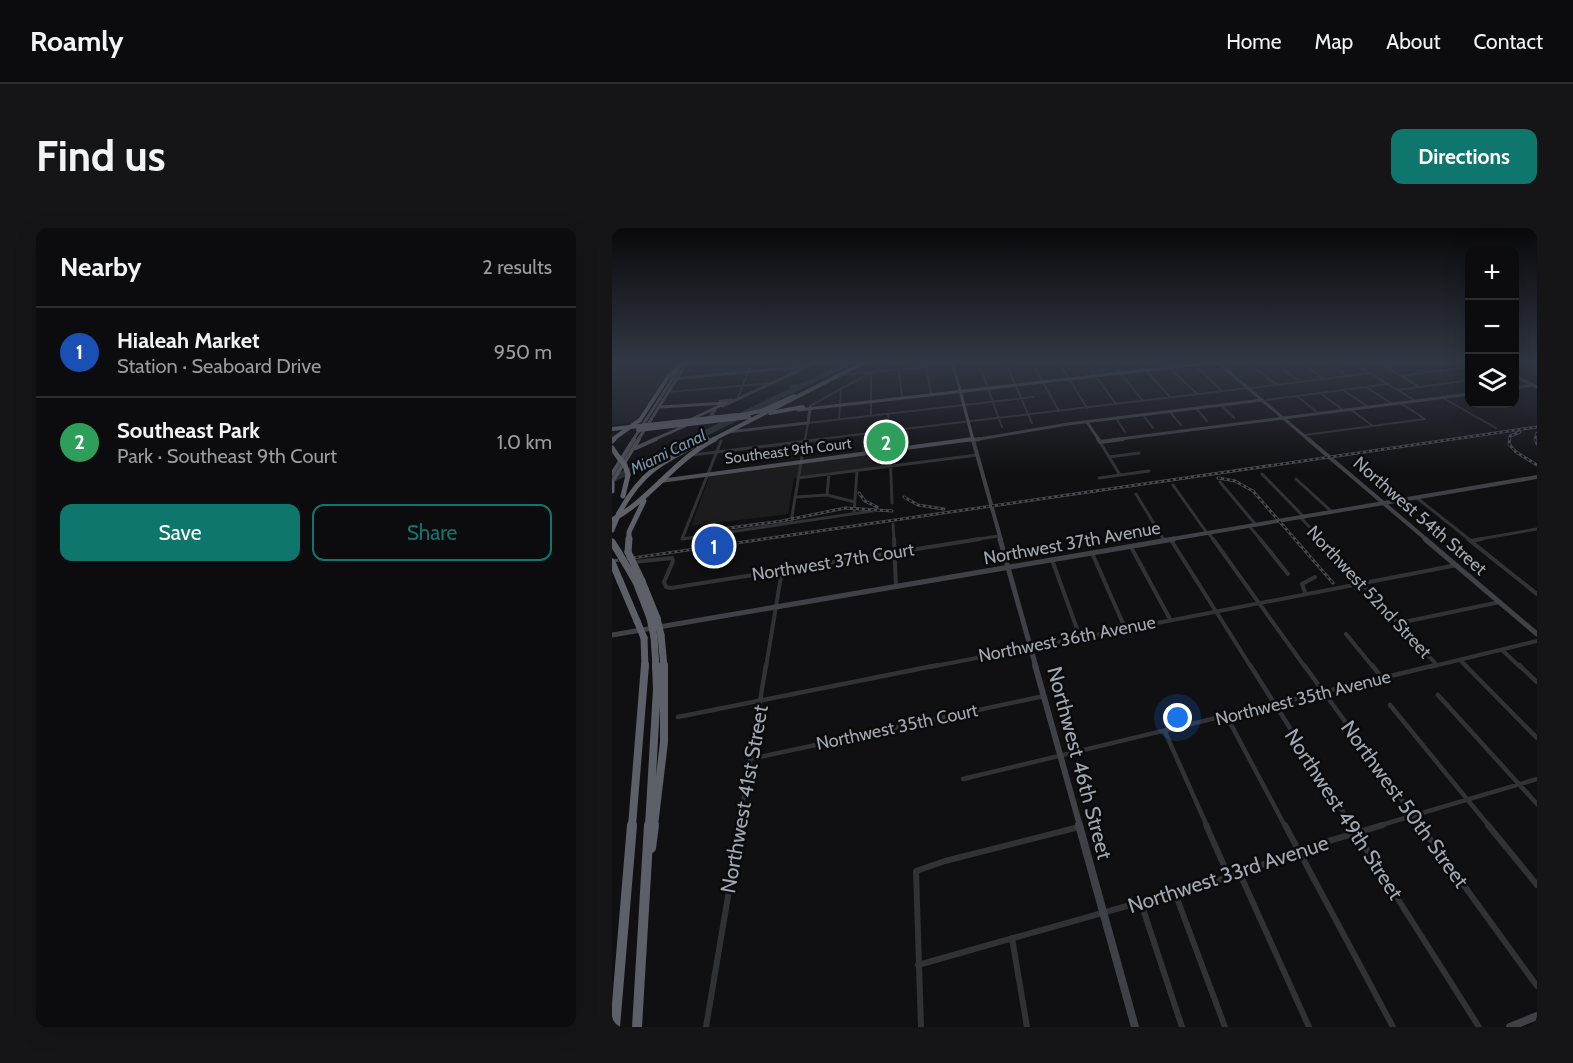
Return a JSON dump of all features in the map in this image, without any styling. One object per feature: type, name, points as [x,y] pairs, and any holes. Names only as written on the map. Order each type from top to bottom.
[{"type":"highway","points":[[613,435],[640,420],[654,398]]},
{"type":"highway","points":[[637,1027],[657,689],[653,637],[654,618],[628,552],[627,540],[632,525],[664,474],[726,432],[789,398]]},
{"type":"highway","points":[[629,427],[663,428],[721,420],[761,411],[789,398]]},
{"type":"highway","points":[[624,499],[634,484],[650,470],[734,423],[778,408],[796,398]]},
{"type":"highway","points":[[721,420],[735,415],[803,407]]},
{"type":"highway","points":[[613,435],[649,417]]},
{"type":"highway","points":[[645,427],[747,418]]},
{"type":"highway","points":[[613,435],[690,420],[721,420],[734,423]]},
{"type":"highway","points":[[612,518],[634,505],[664,474],[715,435]]},
{"type":"highway","points":[[612,530],[624,499],[628,475],[617,456]]},
{"type":"highway","points":[[612,482],[612,491]]},
{"type":"highway","points":[[612,518],[632,509],[657,484]]},
{"type":"highway","points":[[612,542],[639,582]]},
{"type":"highway","points":[[612,564],[637,621],[653,637]]},
{"type":"highway","points":[[615,1027],[645,674],[653,637]]},
{"type":"main road","points":[[612,482],[634,449],[649,417],[662,398]]},
{"type":"main road","points":[[758,414],[889,398]]},
{"type":"main road","points":[[962,398],[973,440]]},
{"type":"main road","points":[[657,406],[726,402],[723,406],[690,420]]},
{"type":"main road","points":[[612,463],[645,427],[657,406]]},
{"type":"main road","points":[[778,408],[810,407]]},
{"type":"main road","points":[[617,456],[685,426]]},
{"type":"main road","points":[[639,440],[654,439],[667,431],[663,428]]},
{"type":"main road","name":"Southeast 9th Court","points":[[657,484],[673,478],[973,440]]},
{"type":"main road","points":[[633,442],[634,449]]},
{"type":"main road","points":[[612,474],[617,456]]},
{"type":"main road","name":"Southeast 9th Court","points":[[664,474],[673,478]]},
{"type":"street","points":[[791,522],[810,407],[825,398]]},
{"type":"street","points":[[839,420],[841,398]]},
{"type":"street","points":[[992,398],[1002,427]]},
{"type":"street","points":[[726,432],[1031,398]]},
{"type":"street","points":[[1052,398],[1059,411]]},
{"type":"street","points":[[1081,398],[1087,408]]},
{"type":"street","points":[[1112,398],[1116,404]]},
{"type":"street","points":[[690,455],[1167,398]]},
{"type":"street","points":[[1264,399],[1272,398]]},
{"type":"street","points":[[1299,398],[1318,413]]},
{"type":"street","points":[[1327,398],[1343,410]]},
{"type":"street","points":[[1355,398],[1367,406]]},
{"type":"street","points":[[1383,398],[1390,403]]},
{"type":"street","points":[[1100,442],[1439,398]]},
{"type":"street","points":[[1444,398],[1496,428]]},
{"type":"street","points":[[720,401],[737,399]]},
{"type":"street","points":[[723,406],[737,399]]},
{"type":"street","points":[[1022,399],[1032,423]]},
{"type":"street","name":"Southeast 9th Court","points":[[973,440],[1087,422],[1264,399]]},
{"type":"street","name":"Northwest 54th Street","points":[[1264,399],[1537,634]]},
{"type":"street","points":[[871,400],[871,416]]},
{"type":"street","points":[[1305,435],[1425,419],[1399,402]]},
{"type":"street","points":[[1221,405],[1234,418]]},
{"type":"street","points":[[1196,408],[1207,421]]},
{"type":"street","points":[[1349,409],[1373,426]]},
{"type":"street","points":[[715,410],[711,415],[721,420]]},
{"type":"street","points":[[1170,412],[1181,424]]},
{"type":"street","points":[[888,414],[889,431]]},
{"type":"street","points":[[1143,415],[1153,428]]},
{"type":"street","points":[[1116,418],[1125,432]]},
{"type":"street","points":[[1087,422],[1120,475]]},
{"type":"street","name":"Northwest 46th Street","points":[[973,440],[1135,1027]]},
{"type":"street","points":[[721,441],[682,539],[872,511]]},
{"type":"street","points":[[890,451],[892,503]]},
{"type":"street","points":[[1109,457],[1139,453]]},
{"type":"street","points":[[798,478],[977,455]]},
{"type":"street","points":[[612,463],[617,456]]},
{"type":"street","points":[[854,513],[857,471]]},
{"type":"street","points":[[1099,478],[1149,471]]},
{"type":"street","points":[[827,495],[829,474]]},
{"type":"street","name":"Northwest 52nd Street","points":[[1262,474],[1437,665]]},
{"type":"street","name":"Northwest 37th Avenue","points":[[612,635],[1537,477]]},
{"type":"street","points":[[1296,478],[1332,513]]},
{"type":"street","points":[[1220,482],[1257,526]]},
{"type":"street","name":"Northwest 50th Street","points":[[1173,485],[1537,986]]},
{"type":"street","points":[[1136,494],[1164,541]]},
{"type":"street","points":[[795,497],[827,495],[855,502]]},
{"type":"street","points":[[1417,498],[1537,594]]},
{"type":"street","points":[[893,524],[896,587]]},
{"type":"street","points":[[1250,526],[1288,574]]},
{"type":"street","points":[[1470,542],[1537,529]]},
{"type":"street","name":"Northwest 37th Court","points":[[668,587],[999,536]]},
{"type":"street","name":"Northwest 49th Street","points":[[1171,540],[1479,1027]]},
{"type":"street","points":[[1131,547],[1170,619]]},
{"type":"street","points":[[1092,553],[1125,628]]},
{"type":"street","points":[[612,564],[672,558],[673,561],[664,582],[668,587]]},
{"type":"street","points":[[1052,560],[1080,637]]},
{"type":"street","name":"Northwest 36th Avenue","points":[[678,717],[1306,592],[1457,565]]},
{"type":"street","name":"Northwest 41st Street","points":[[705,1027],[782,570]]},
{"type":"street","points":[[1306,592],[1302,584],[1315,577]]},
{"type":"street","points":[[1398,623],[1500,602]]},
{"type":"street","points":[[1346,634],[1383,679]]},
{"type":"street","name":"Northwest 35th Avenue","points":[[963,779],[1325,694],[1537,641]]},
{"type":"street","points":[[1502,650],[1537,682]]},
{"type":"street","points":[[1460,660],[1537,738]]},
{"type":"street","points":[[1438,695],[1537,804]]},
{"type":"street","name":"Northwest 35th Court","points":[[750,759],[1044,696]]},
{"type":"street","points":[[1390,705],[1537,885]]},
{"type":"street","points":[[1227,717],[1393,1027]]},
{"type":"street","points":[[1165,732],[1229,877]]},
{"type":"street","name":"Northwest 33rd Avenue","points":[[918,965],[1229,877],[1298,850],[1537,779]]},
{"type":"street","points":[[921,1027],[916,871],[945,861],[1079,827]]},
{"type":"street","points":[[1240,873],[1309,1027]]},
{"type":"street","points":[[1175,893],[1225,1027]]},
{"type":"street","points":[[1142,903],[1182,1027]]},
{"type":"street","points":[[1012,938],[1027,1027]]},
{"type":"street","points":[[1510,1027],[1537,1016]]},
{"type":"shaded area","points":[[612,398],[651,398],[634,423],[612,425]]},
{"type":"shaded area","points":[[909,431],[910,447],[862,453],[862,437]]},
{"type":"shaded area","points":[[888,452],[888,466],[794,478],[788,514],[691,526],[710,475]]},
{"type":"water","name":"Miami Canal","points":[[769,398],[783,398],[612,483],[612,476]]},
{"type":"railway","points":[[612,561],[1537,427]]},
{"type":"railway","points":[[1520,432],[1510,436],[1509,444],[1516,452],[1537,465]]},
{"type":"railway","points":[[1537,433],[1535,439],[1537,444]]},
{"type":"railway","points":[[1218,478],[1235,481],[1253,491],[1333,583]]},
{"type":"railway","points":[[859,493],[865,501],[877,507]]},
{"type":"railway","points":[[904,497],[918,505],[944,509]]},
{"type":"railway","points":[[699,532],[782,521],[845,508],[892,511]]},
{"type":"place","name":"Southeast Park","points":[[886,442]]},
{"type":"place","name":"Hialeah Market","points":[[714,546]]}]
